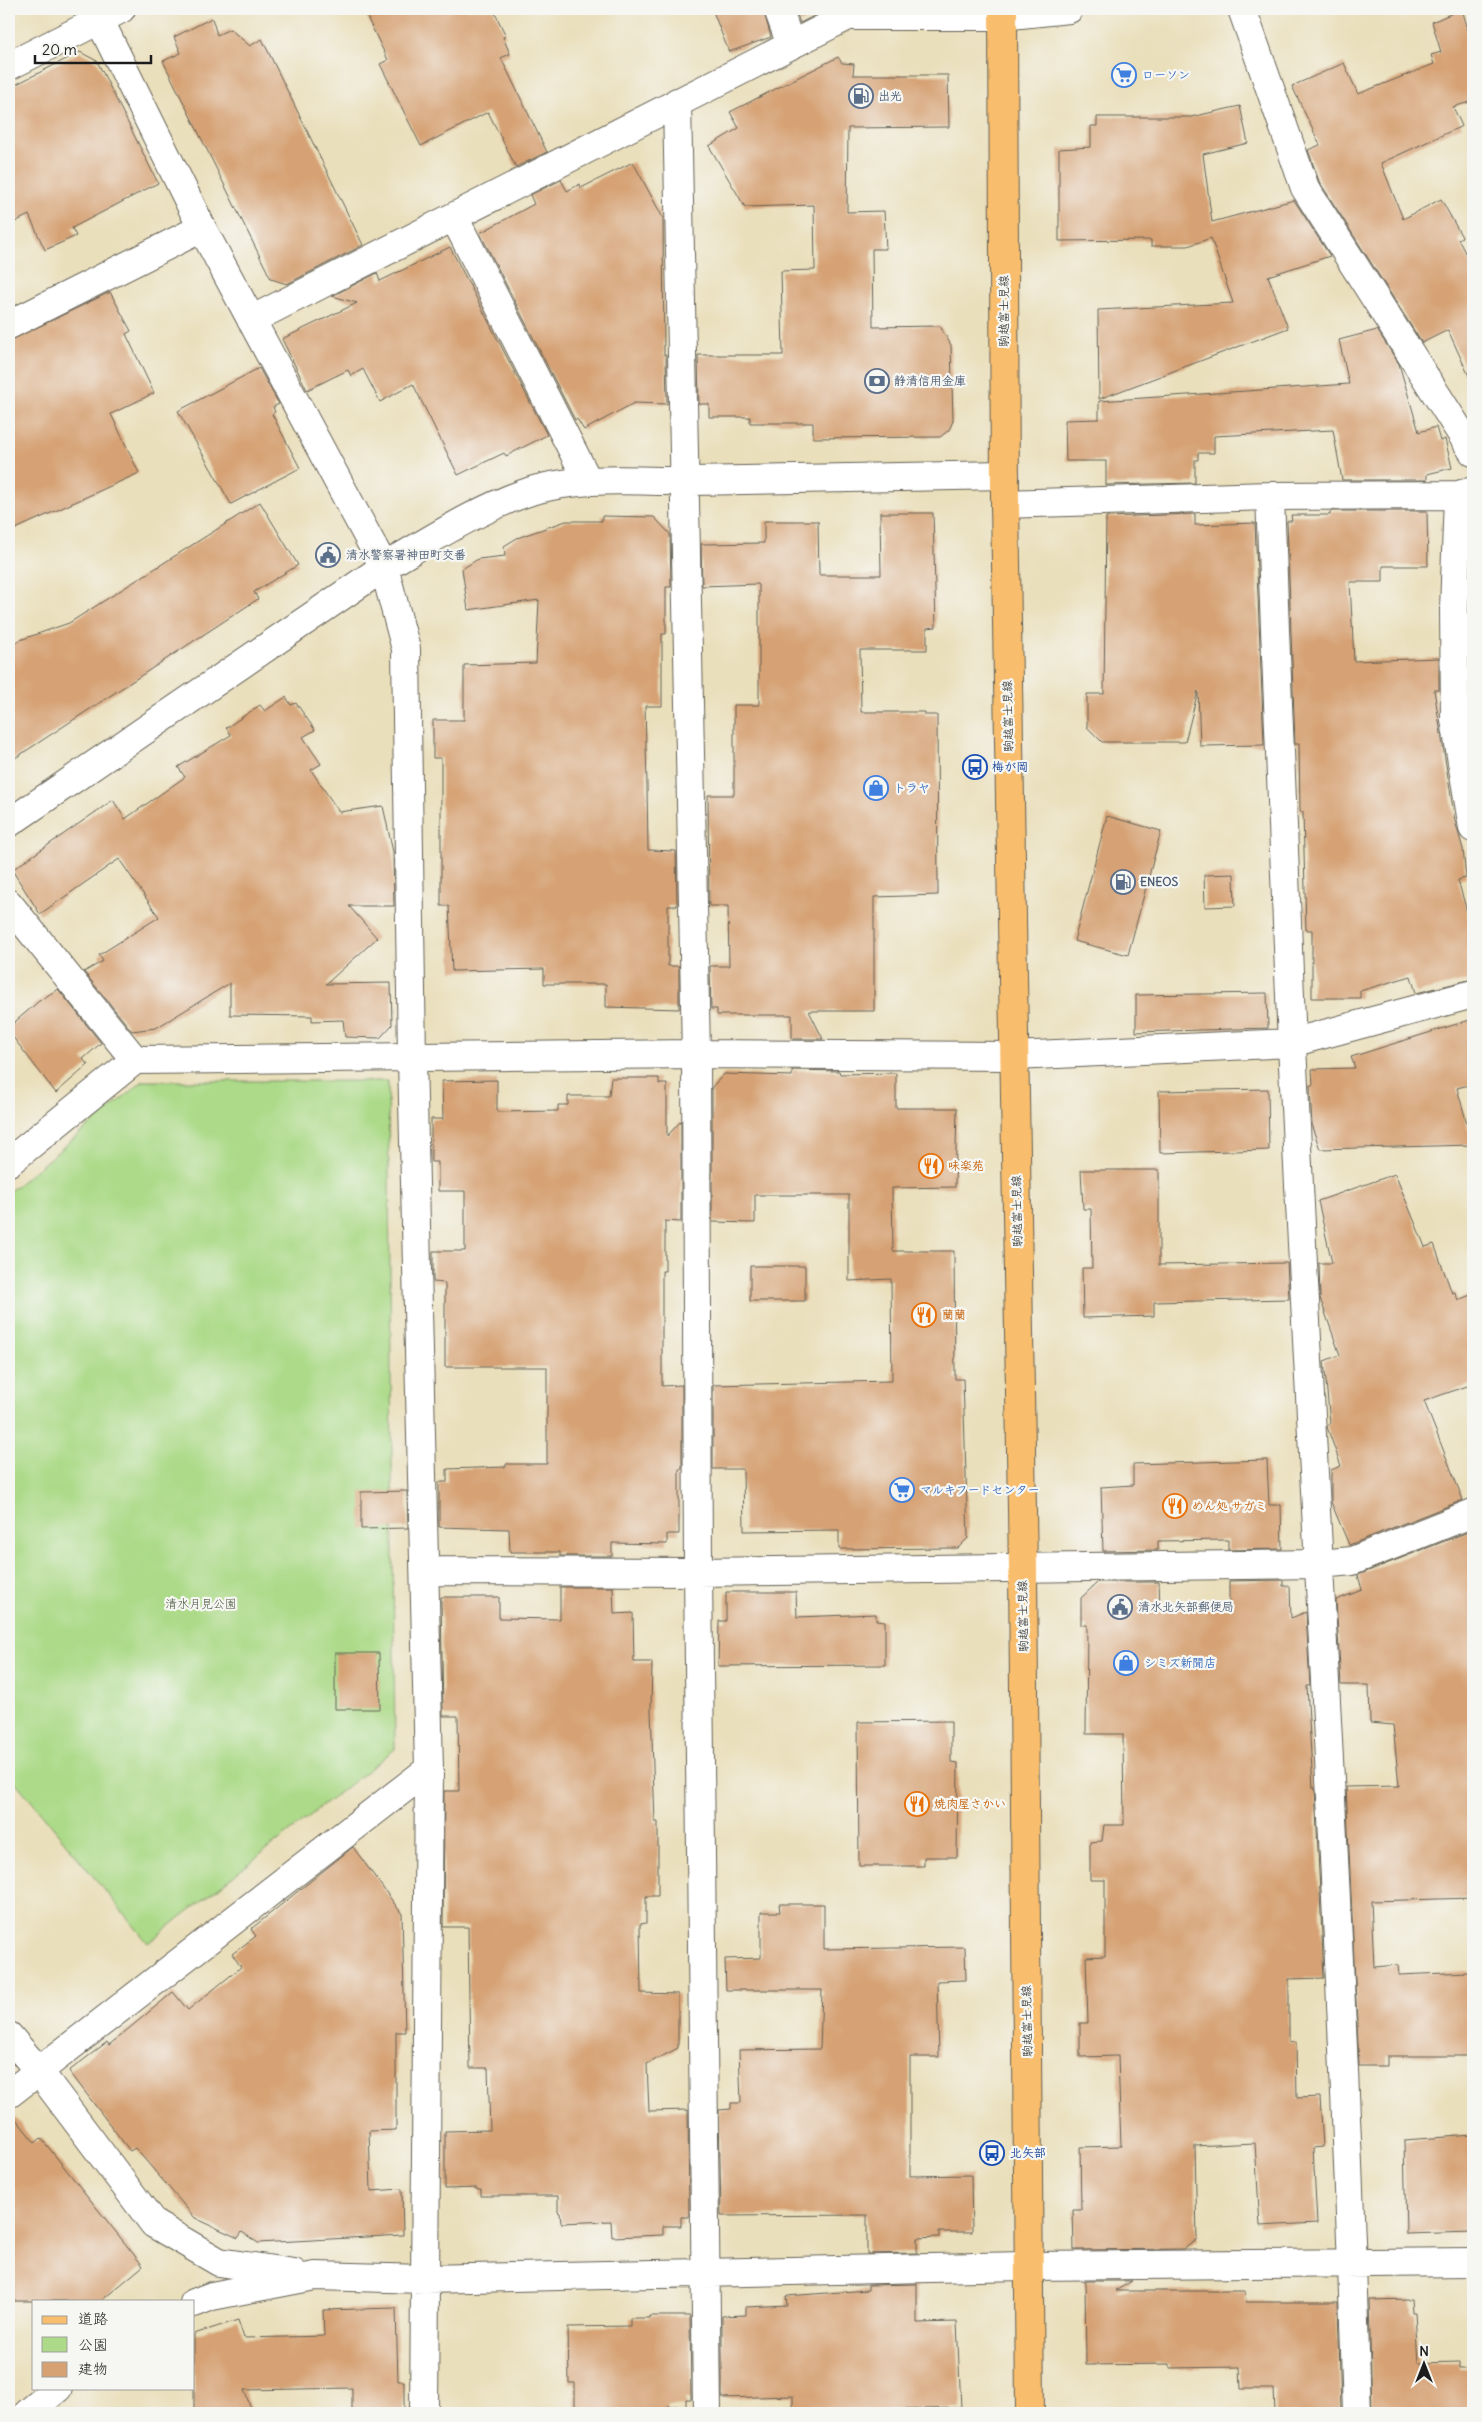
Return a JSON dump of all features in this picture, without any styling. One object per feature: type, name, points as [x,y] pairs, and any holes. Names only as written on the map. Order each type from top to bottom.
[{"type":"main road","name":"駒越富士見線","points":[[1003,12],[1004,504],[1022,1569],[1030,2413]]},
{"type":"street","points":[[778,9],[791,44]]},
{"type":"street","points":[[251,320],[848,16],[1069,9]]},
{"type":"street","points":[[1242,9],[1305,188],[1473,452]]},
{"type":"street","points":[[9,66],[110,14],[202,228],[384,568],[406,649],[412,1058],[419,1382],[426,1571],[429,1769],[424,2413]]},
{"type":"street","points":[[677,102],[696,1054],[698,1572],[707,2272],[707,2413]]},
{"type":"street","points":[[454,217],[588,479]]},
{"type":"street","points":[[9,325],[202,228]]},
{"type":"street","points":[[9,822],[384,568],[447,530],[505,501],[534,490],[588,479],[686,481],[1005,476]]},
{"type":"street","points":[[1004,504],[1270,496],[1466,493],[1454,610],[1456,720],[1473,828]]},
{"type":"street","points":[[1270,496],[1291,1044],[1320,1564],[1352,2263],[1357,2413]]},
{"type":"street","points":[[9,904],[135,1060]]},
{"type":"street","points":[[9,1162],[135,1060],[696,1054],[1014,1056],[1291,1044],[1473,994]]},
{"type":"street","points":[[426,1571],[698,1572],[1320,1564],[1352,1561],[1473,1513]]},
{"type":"street","points":[[9,2094],[429,1769]]},
{"type":"street","points":[[9,2036],[38,2070],[154,2224],[218,2262],[315,2276],[424,2279],[1029,2266],[1473,2262]]},
{"type":"street","points":[[195,2304],[212,2296],[315,2276]]},
{"type":"street","points":[[28,2413],[56,2390]]},
{"type":"green space","name":"清水月見公園","points":[[143,1081],[388,1081],[395,1749],[148,1943],[9,1774],[9,1192]]},
{"type":"building","points":[[363,9],[493,9],[506,36],[503,37],[510,54],[501,58],[547,152],[516,167],[488,112],[421,146],[380,64],[388,60]]},
{"type":"building","points":[[712,9],[763,9],[771,37],[729,52]]},
{"type":"building","points":[[795,9],[828,9],[800,23]]},
{"type":"building","points":[[1462,9],[1473,47],[1473,101],[1453,107],[1462,126],[1381,163],[1403,219],[1441,199],[1462,237],[1458,239],[1473,268],[1473,385],[1448,330],[1422,343],[1319,181],[1308,150],[1320,145],[1292,86],[1344,63],[1358,94],[1434,64],[1431,55],[1441,52],[1432,22]]},
{"type":"building","points":[[212,18],[217,35],[230,29],[250,46],[262,39],[363,245],[287,284],[271,279],[163,61],[181,53],[174,37]]},
{"type":"building","points":[[80,52],[97,61],[158,183],[72,228],[76,236],[45,250],[29,215],[9,225],[9,88]]},
{"type":"building","points":[[838,57],[842,63],[854,64],[853,75],[948,75],[949,127],[848,128],[847,212],[884,211],[886,249],[872,249],[873,327],[940,326],[951,345],[953,421],[949,430],[940,437],[813,438],[813,423],[750,423],[750,417],[709,417],[709,404],[699,404],[698,355],[783,355],[781,271],[815,270],[814,205],[745,207],[709,146],[739,128],[730,112]]},
{"type":"building","points":[[1240,106],[1248,143],[1203,154],[1212,222],[1294,200],[1330,256],[1268,276],[1288,328],[1099,399],[1098,310],[1233,303],[1211,238],[1188,246],[1151,246],[1151,240],[1059,241],[1059,149],[1091,147],[1091,126],[1097,126],[1097,117],[1191,117]]},
{"type":"building","points":[[633,162],[663,218],[664,355],[666,355],[667,404],[634,403],[584,430],[577,419],[575,420],[480,233],[534,204],[530,195],[561,180],[567,191],[580,184],[581,188]]},
{"type":"building","points":[[450,247],[547,435],[506,456],[504,453],[458,475],[413,384],[380,402],[363,369],[351,376],[348,370],[307,390],[282,339],[357,303],[332,296],[377,273],[380,281]]},
{"type":"building","points":[[110,292],[131,331],[126,334],[154,393],[111,414],[139,473],[9,532],[9,341]]},
{"type":"building","points":[[1377,330],[1399,364],[1419,432],[1436,427],[1440,441],[1445,439],[1452,468],[1427,474],[1427,480],[1342,480],[1333,430],[1214,436],[1214,453],[1198,453],[1198,460],[1195,460],[1195,483],[1106,485],[1106,461],[1066,461],[1065,420],[1099,419],[1099,401],[1349,384],[1339,340]]},
{"type":"building","points":[[259,368],[279,404],[273,407],[275,412],[272,414],[300,468],[231,504],[178,411]]},
{"type":"building","points":[[260,502],[298,565],[254,592],[258,599],[9,762],[9,647],[20,640],[69,623]]},
{"type":"building","points":[[1332,511],[1427,511],[1428,566],[1383,566],[1383,582],[1350,582],[1354,661],[1439,658],[1439,690],[1434,690],[1455,821],[1463,849],[1466,878],[1458,880],[1473,933],[1473,979],[1416,993],[1411,976],[1360,991],[1360,998],[1312,998],[1312,930],[1306,930],[1303,812],[1300,812],[1299,744],[1295,744],[1287,521],[1292,521],[1291,515],[1330,515]]},
{"type":"building","points":[[880,513],[933,513],[936,627],[927,628],[927,650],[860,650],[861,712],[925,712],[925,715],[937,715],[938,895],[874,897],[874,1011],[809,1011],[823,1039],[792,1039],[792,1015],[717,1015],[717,1009],[711,1009],[710,966],[729,966],[728,906],[709,906],[708,795],[734,795],[734,705],[759,705],[759,586],[758,584],[702,586],[701,544],[764,543],[764,521],[818,521],[819,575],[881,575]]},
{"type":"building","points":[[1195,514],[1195,525],[1255,523],[1264,745],[1200,746],[1198,691],[1185,742],[1102,742],[1087,727],[1087,694],[1104,694],[1106,517]]},
{"type":"building","points":[[602,516],[654,517],[670,534],[671,587],[666,587],[666,634],[662,634],[662,706],[645,706],[648,850],[676,851],[677,906],[668,906],[668,966],[679,966],[679,1009],[606,1007],[606,984],[544,984],[544,969],[452,971],[449,906],[441,906],[441,758],[433,758],[433,720],[464,720],[464,665],[536,663],[539,600],[468,610],[462,569],[478,559],[505,556],[504,546],[517,538],[566,521],[602,521]]},
{"type":"building","points":[[286,697],[291,705],[296,703],[315,730],[303,737],[321,764],[311,770],[339,812],[383,806],[393,852],[394,906],[349,906],[377,938],[326,984],[391,983],[392,1025],[380,1038],[345,1037],[343,1020],[312,1021],[312,1016],[230,1015],[230,983],[156,1028],[132,1031],[84,972],[103,961],[99,955],[159,917],[119,859],[40,914],[12,870],[113,800],[125,819],[185,777],[178,767],[231,735],[226,728],[260,705],[265,711]]},
{"type":"building","points":[[1107,816],[1161,831],[1128,955],[1074,941]]},
{"type":"building","points":[[1234,874],[1235,906],[1205,907],[1204,875]]},
{"type":"building","points":[[58,989],[101,1043],[83,1059],[88,1065],[56,1093],[9,1032],[9,1027],[39,1001]]},
{"type":"building","points":[[1267,993],[1268,1028],[1136,1032],[1136,995]]},
{"type":"building","points":[[1473,1019],[1473,1084],[1457,1088],[1473,1145],[1320,1149],[1312,1127],[1310,1085],[1313,1085],[1312,1069],[1355,1068],[1351,1057]]},
{"type":"building","points":[[792,1070],[839,1071],[840,1074],[896,1073],[896,1108],[957,1108],[955,1187],[892,1188],[893,1251],[954,1251],[955,1379],[963,1379],[968,1538],[958,1548],[839,1549],[839,1530],[744,1531],[743,1469],[713,1469],[713,1385],[892,1381],[891,1279],[849,1281],[849,1195],[755,1195],[755,1223],[712,1222],[712,1087],[724,1074],[792,1076]]},
{"type":"building","points":[[611,1078],[659,1078],[659,1084],[667,1084],[667,1136],[681,1121],[681,1222],[665,1221],[665,1271],[662,1271],[662,1386],[682,1385],[682,1469],[679,1469],[679,1534],[667,1534],[667,1544],[612,1543],[612,1556],[560,1556],[560,1552],[510,1552],[509,1529],[439,1527],[439,1482],[447,1482],[447,1469],[506,1467],[506,1464],[547,1464],[547,1367],[445,1367],[445,1283],[433,1282],[433,1251],[465,1251],[465,1191],[438,1191],[438,1162],[431,1162],[431,1119],[443,1119],[442,1081],[497,1080],[497,1112],[558,1111],[558,1105],[568,1105],[568,1096],[609,1096]]},
{"type":"building","points":[[1268,1089],[1269,1150],[1160,1153],[1159,1091]]},
{"type":"building","points":[[1081,1170],[1159,1170],[1159,1265],[1287,1263],[1289,1299],[1154,1302],[1154,1316],[1083,1318],[1082,1268],[1092,1268],[1091,1209],[1083,1209]]},
{"type":"building","points":[[1395,1174],[1425,1247],[1434,1244],[1452,1293],[1455,1292],[1458,1300],[1473,1294],[1473,1384],[1424,1401],[1463,1500],[1349,1545],[1331,1502],[1331,1470],[1341,1466],[1327,1427],[1330,1423],[1324,1361],[1340,1355],[1320,1298],[1319,1263],[1332,1263],[1318,1201]]},
{"type":"building","points":[[750,1266],[805,1266],[805,1301],[750,1301]]},
{"type":"building","points":[[1267,1460],[1269,1505],[1281,1505],[1282,1549],[1228,1550],[1228,1540],[1158,1541],[1158,1550],[1103,1551],[1101,1487],[1133,1485],[1133,1464]]},
{"type":"building","points":[[407,1491],[408,1528],[361,1529],[361,1492]]},
{"type":"building","points":[[1473,1530],[1473,1898],[1371,1901],[1374,1967],[1398,1965],[1399,1975],[1469,1972],[1473,2056],[1387,2056],[1387,2066],[1359,2066],[1346,1787],[1399,1786],[1393,1725],[1370,1723],[1369,1685],[1341,1685],[1336,1600],[1362,1590],[1358,1575]]},
{"type":"building","points":[[1283,1580],[1283,1586],[1290,1586],[1291,1618],[1306,1612],[1310,1686],[1307,1686],[1313,1788],[1315,1788],[1324,1978],[1289,1979],[1289,2043],[1296,2042],[1297,2098],[1320,2097],[1323,2147],[1313,2148],[1317,2223],[1260,2226],[1255,2143],[1195,2146],[1197,2240],[1183,2249],[1074,2250],[1073,2210],[1081,2210],[1080,2147],[1121,2146],[1118,2056],[1080,2057],[1080,2023],[1088,2023],[1086,1957],[1105,1956],[1105,1880],[1090,1880],[1090,1842],[1102,1841],[1104,1825],[1124,1825],[1123,1734],[1086,1734],[1087,1625],[1081,1625],[1081,1598],[1098,1582],[1159,1582],[1160,1608],[1229,1607],[1229,1581]]},
{"type":"building","points":[[560,1587],[613,1587],[614,1614],[633,1613],[634,1662],[652,1662],[651,1711],[655,1822],[658,1822],[658,1896],[646,1896],[646,1923],[640,1924],[641,1993],[678,1994],[678,2048],[647,2064],[649,2111],[688,2110],[689,2217],[681,2217],[681,2226],[663,2226],[663,2235],[612,2237],[611,2221],[561,2223],[560,2213],[558,2212],[558,2196],[481,2196],[481,2190],[477,2190],[477,2188],[445,2189],[445,2131],[490,2130],[488,2068],[470,2068],[468,1927],[443,1927],[444,1791],[459,1791],[458,1716],[443,1716],[441,1597],[499,1597],[499,1618],[560,1619]]},
{"type":"building","points":[[726,1592],[796,1592],[797,1617],[876,1614],[876,1620],[885,1621],[885,1665],[718,1666],[719,1621],[726,1621]]},
{"type":"building","points":[[335,1653],[379,1653],[380,1709],[335,1709]]},
{"type":"building","points":[[951,1721],[951,1762],[958,1763],[957,1857],[924,1857],[924,1866],[859,1866],[858,1722]]},
{"type":"building","points":[[353,1847],[402,1914],[405,2032],[396,2032],[396,2130],[369,2131],[371,2191],[402,2189],[403,2235],[258,2243],[242,2232],[238,2238],[195,2218],[135,2148],[130,2151],[69,2071],[107,2042],[109,2045],[173,1992],[188,2010],[241,1967],[232,1954],[256,1936],[251,1929]]},
{"type":"building","points":[[779,1904],[824,1904],[824,1949],[965,1947],[966,1980],[937,1981],[939,2057],[910,2057],[910,2176],[971,2175],[972,2232],[939,2232],[939,2237],[917,2238],[917,2253],[867,2254],[867,2215],[721,2216],[719,2110],[731,2109],[731,2103],[741,2103],[739,2050],[820,2049],[822,1990],[726,1990],[725,1959],[761,1958],[761,1912],[780,1912]]},
{"type":"building","points":[[9,2110],[35,2143],[41,2138],[143,2266],[102,2300],[9,2301]]},
{"type":"building","points":[[1473,2135],[1473,2232],[1406,2234],[1404,2140]]},
{"type":"building","points":[[1085,2281],[1132,2281],[1115,2291],[1245,2291],[1246,2302],[1338,2302],[1341,2413],[1275,2413],[1274,2389],[1241,2389],[1240,2367],[1170,2368],[1170,2364],[1086,2365]]},
{"type":"building","points":[[917,2284],[917,2323],[957,2322],[961,2408],[793,2413],[793,2396],[722,2398],[722,2316],[746,2315],[746,2307],[787,2305],[786,2296],[868,2290],[868,2285]]},
{"type":"building","points":[[1411,2299],[1412,2313],[1415,2313],[1418,2363],[1460,2362],[1460,2369],[1473,2369],[1473,2413],[1372,2413],[1369,2300]]},
{"type":"building","points":[[396,2308],[398,2381],[404,2381],[404,2410],[352,2411],[352,2388],[244,2390],[253,2413],[194,2413],[195,2334],[238,2320],[244,2338],[324,2336],[323,2310]]},
{"type":"building","points":[[649,2316],[690,2316],[691,2399],[686,2399],[686,2406],[668,2406],[667,2413],[575,2413],[575,2383],[569,2383],[568,2327],[630,2326],[630,2318],[649,2318]]},
{"type":"place","name":"ローソン","points":[[1124,75]]},
{"type":"place","name":"出光","points":[[861,96]]},
{"type":"place","name":"静清信用金庫","points":[[877,381]]},
{"type":"place","name":"清水警察署神田町交番","points":[[328,555]]},
{"type":"place","name":"梅が岡","points":[[975,767]]},
{"type":"place","name":"トラヤ","points":[[876,788]]},
{"type":"place","name":"ENEOS","points":[[1123,882]]},
{"type":"place","name":"味楽苑","points":[[931,1166]]},
{"type":"place","name":"蘭蘭","points":[[924,1315]]},
{"type":"place","name":"マルキフードセンター","points":[[902,1490]]},
{"type":"place","name":"めん処 サガミ","points":[[1175,1506]]},
{"type":"place","name":"清水北矢部郵便局","points":[[1120,1607]]},
{"type":"place","name":"シミズ新聞店","points":[[1126,1663]]},
{"type":"place","name":"焼肉屋さかい","points":[[917,1804]]},
{"type":"place","name":"北矢部","points":[[992,2153]]}]
